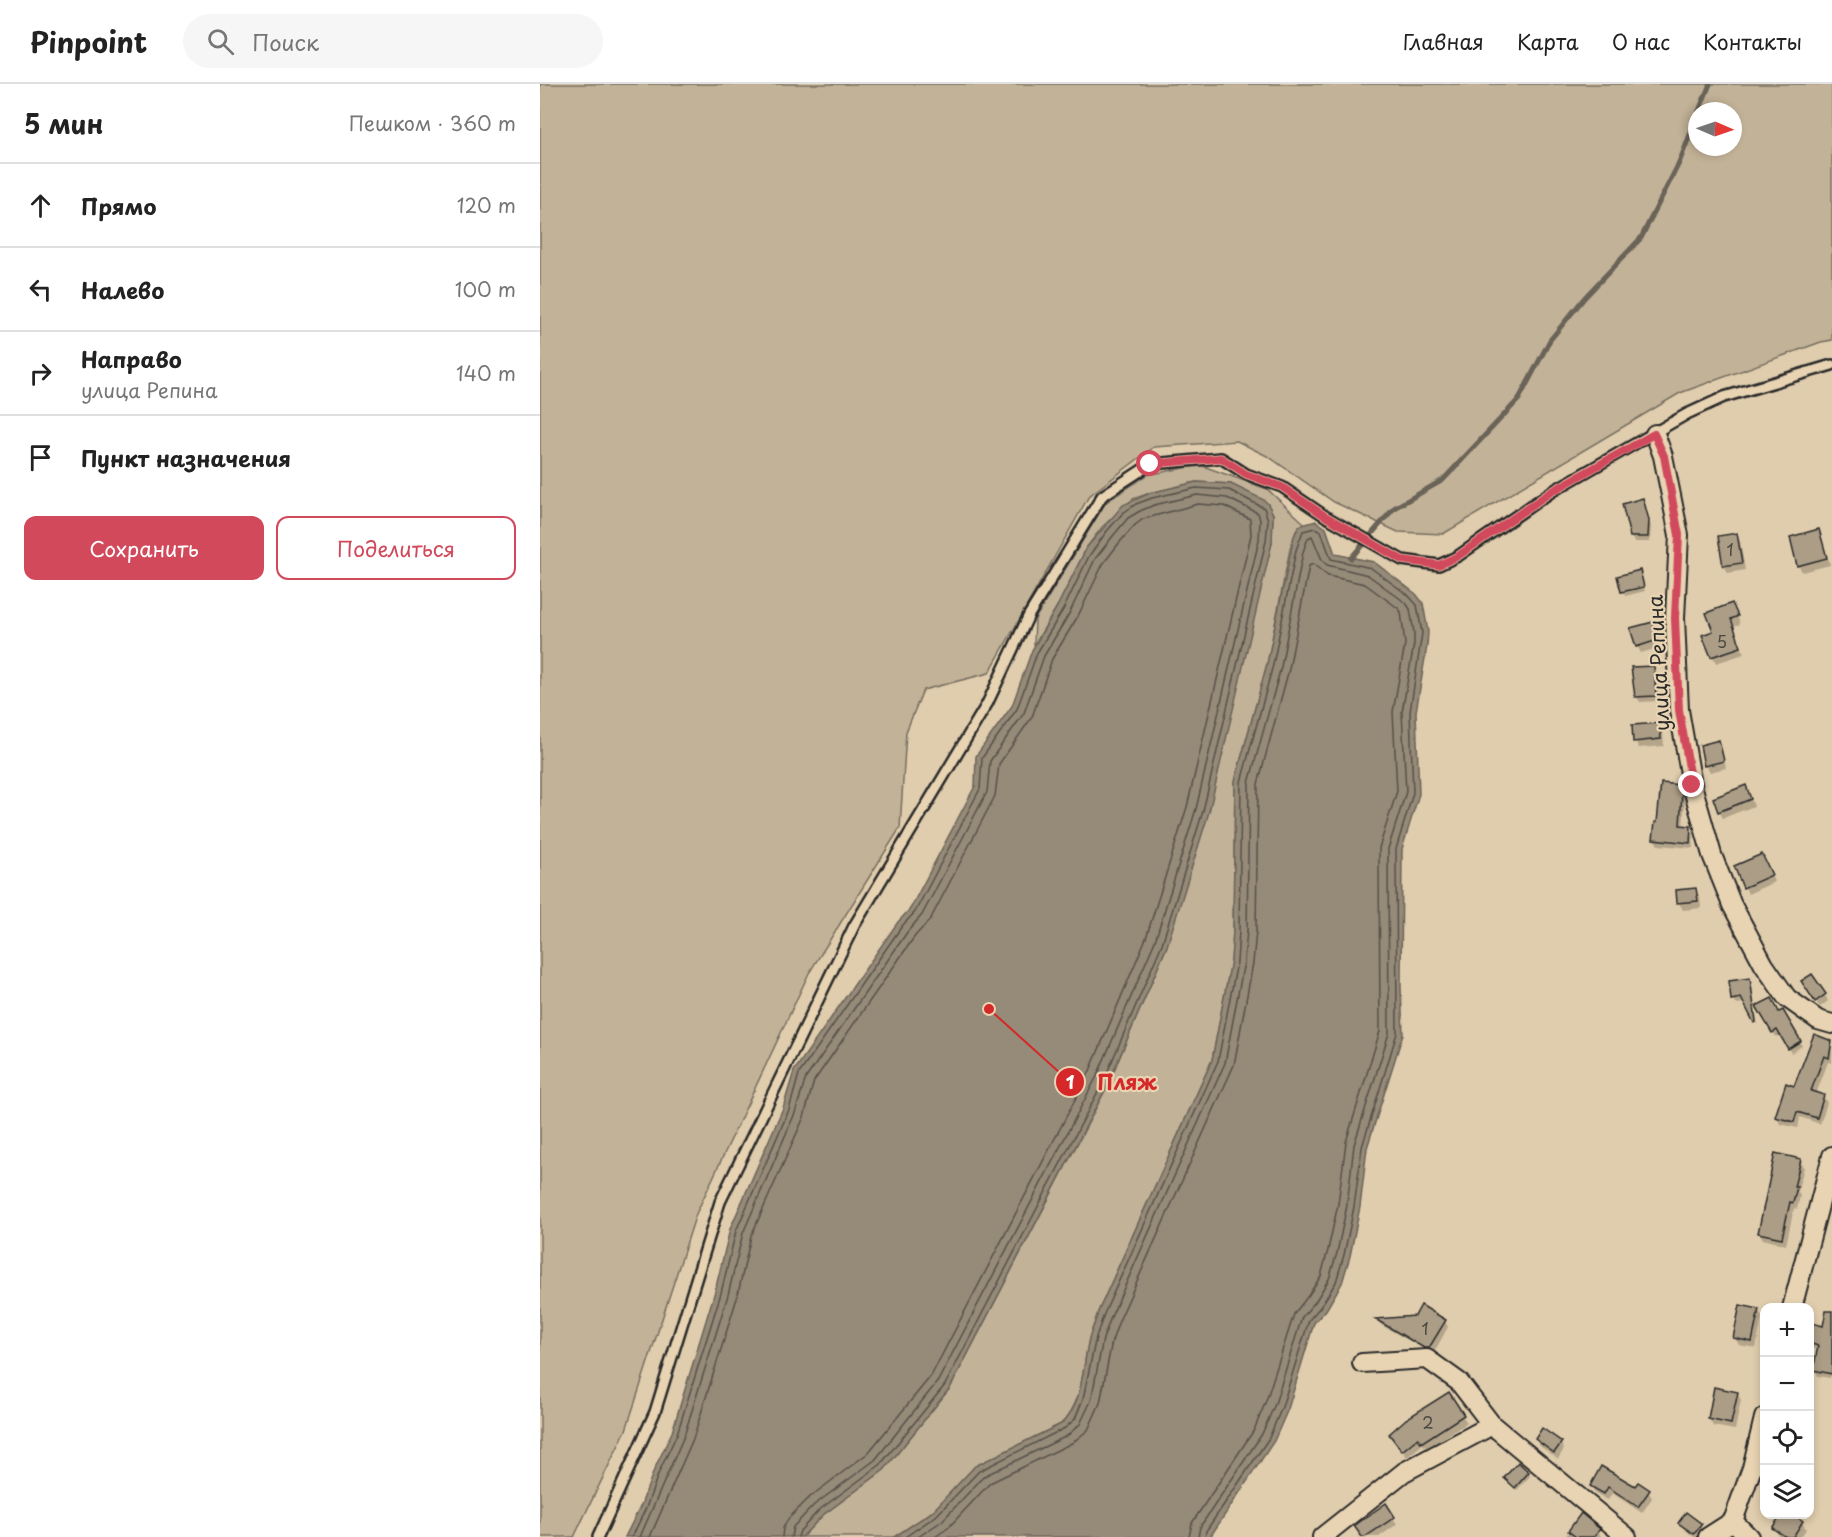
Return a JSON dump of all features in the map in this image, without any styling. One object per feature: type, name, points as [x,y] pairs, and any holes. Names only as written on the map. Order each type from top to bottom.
[{"type":"street","name":"улица Репина","points":[[1654,434],[1664,456],[1679,535],[1675,618],[1679,710],[1692,785],[1712,855],[1732,905],[1764,965],[1788,998],[1818,1020],[1832,1024]]},
{"type":"street","points":[[1793,1303],[1832,1156]]},
{"type":"street","points":[[1362,1363],[1427,1359],[1459,1382],[1492,1425],[1627,1537]]},
{"type":"street","points":[[1322,1537],[1404,1472],[1492,1425]]},
{"type":"street","points":[[1708,1537],[1733,1521],[1752,1468],[1760,1435]]},
{"type":"street","points":[[1733,1521],[1749,1537]]},
{"type":"lane","points":[[598,1537],[655,1412],[725,1191],[854,926],[987,704],[1029,615],[1102,496],[1150,464],[1221,458],[1246,474],[1282,487],[1325,516],[1402,560],[1439,565],[1458,556],[1551,492],[1687,414],[1724,397],[1832,365]]},
{"type":"shaded area","points":[[540,84],[1832,84],[1832,340],[1680,393],[1443,534],[1398,532],[1334,502],[1269,457],[1237,441],[1154,447],[1089,496],[989,673],[923,690],[906,732],[900,828],[809,973],[696,1214],[626,1430],[574,1537],[540,1537]]},
{"type":"shaded area","points":[[1200,465],[1267,489],[1304,523],[1296,531],[1290,549],[1267,664],[1235,781],[1231,961],[1212,1060],[1098,1312],[1087,1346],[1079,1394],[1069,1415],[1061,1424],[975,1466],[932,1512],[894,1537],[802,1537],[823,1515],[884,1470],[950,1388],[1107,1087],[1167,946],[1272,543],[1273,514],[1231,484],[1196,482],[1133,499],[1102,527],[1087,547],[1058,605],[1034,645],[1035,619],[1106,502],[1147,475]]},
{"type":"water","points":[[1196,482],[1231,484],[1264,500],[1273,514],[1272,543],[1209,812],[1167,946],[1109,1082],[950,1388],[884,1470],[823,1515],[802,1537],[625,1537],[672,1432],[715,1291],[730,1229],[783,1108],[794,1071],[898,922],[910,909],[975,786],[976,756],[1012,706],[1032,650],[1087,547],[1123,505],[1150,493]]},
{"type":"water","points":[[1316,521],[1326,528],[1335,554],[1374,562],[1416,594],[1423,603],[1428,632],[1416,712],[1419,794],[1402,849],[1403,1034],[1367,1148],[1360,1207],[1342,1283],[1326,1310],[1314,1323],[1288,1409],[1274,1441],[1210,1537],[894,1537],[932,1512],[975,1466],[1061,1424],[1075,1405],[1087,1346],[1098,1312],[1212,1060],[1231,961],[1235,781],[1267,664],[1294,536],[1299,526]]},
{"type":"building","points":[[1643,498],[1649,520],[1648,537],[1630,537],[1622,504]]},
{"type":"building","points":[[1819,529],[1827,558],[1797,566],[1790,537]]},
{"type":"building","points":[[1737,533],[1742,563],[1723,566],[1718,536]]},
{"type":"building","points":[[1640,570],[1644,587],[1621,592],[1617,576]]},
{"type":"building","points":[[1732,603],[1738,616],[1731,619],[1741,647],[1711,657],[1702,635],[1713,631],[1706,613]]},
{"type":"building","points":[[1653,622],[1658,640],[1636,647],[1630,628]]},
{"type":"building","points":[[1654,666],[1656,696],[1635,697],[1631,667]]},
{"type":"building","points":[[1660,723],[1661,739],[1633,742],[1632,725]]},
{"type":"building","points":[[1719,740],[1724,761],[1704,766],[1700,745]]},
{"type":"building","points":[[1661,783],[1681,785],[1680,825],[1691,826],[1690,843],[1653,839]]},
{"type":"building","points":[[1746,785],[1751,799],[1718,812],[1713,798]]},
{"type":"building","points":[[1762,854],[1772,875],[1743,888],[1734,866]]},
{"type":"building","points":[[1696,888],[1698,901],[1677,903],[1676,890]]},
{"type":"building","points":[[1812,974],[1826,994],[1815,1002],[1801,981]]},
{"type":"building","points":[[1750,978],[1756,1022],[1754,1023],[1741,998],[1731,1000],[1729,981]]},
{"type":"building","points":[[1772,998],[1779,1012],[1783,1010],[1801,1041],[1788,1049],[1777,1030],[1772,1033],[1756,1006]]},
{"type":"building","points":[[1814,1034],[1832,1041],[1829,1058],[1824,1056],[1811,1091],[1824,1095],[1817,1118],[1797,1112],[1794,1122],[1775,1117],[1786,1083],[1794,1086]]},
{"type":"building","points":[[1775,1153],[1801,1159],[1794,1187],[1797,1187],[1793,1203],[1790,1202],[1782,1238],[1758,1233]]},
{"type":"building","points":[[1421,1305],[1446,1320],[1429,1348],[1424,1348],[1375,1319],[1415,1316]]},
{"type":"building","points":[[1740,1305],[1759,1309],[1752,1342],[1733,1338]]},
{"type":"building","points":[[1826,1311],[1832,1311],[1832,1374],[1814,1370],[1818,1346],[1814,1345],[1814,1324],[1823,1326]]},
{"type":"building","points":[[1714,1387],[1738,1392],[1731,1424],[1708,1419]]},
{"type":"building","points":[[1449,1392],[1464,1415],[1421,1443],[1418,1438],[1402,1451],[1389,1434],[1406,1419]]},
{"type":"building","points":[[1542,1428],[1562,1442],[1554,1453],[1535,1439]]},
{"type":"building","points":[[1518,1462],[1529,1472],[1515,1488],[1504,1478]]},
{"type":"building","points":[[1601,1466],[1635,1486],[1638,1482],[1650,1490],[1638,1507],[1608,1487],[1604,1494],[1590,1486]]},
{"type":"building","points":[[1386,1503],[1395,1517],[1362,1537],[1354,1526]]},
{"type":"building","points":[[1686,1512],[1702,1524],[1694,1534],[1678,1523]]},
{"type":"building","points":[[1581,1513],[1600,1529],[1594,1537],[1576,1537],[1568,1531]]},
{"type":"building","points":[[1778,1519],[1803,1521],[1793,1537],[1786,1537],[1772,1528]]},
{"type":"waterway","points":[[1703,102],[1710,84]]},
{"type":"waterway","points":[[1351,558],[1394,508],[1443,480],[1519,399],[1550,340],[1585,297],[1641,238],[1679,163],[1688,140]]},
{"type":"place","name":"Пляж","points":[[989,1009]]},
{"type":"route","points":[[1150,464],[1221,458],[1246,474],[1282,487],[1325,516],[1402,560],[1439,565],[1458,556],[1551,492],[1654,434],[1664,456],[1679,535],[1675,618],[1679,710],[1692,785]]}]
